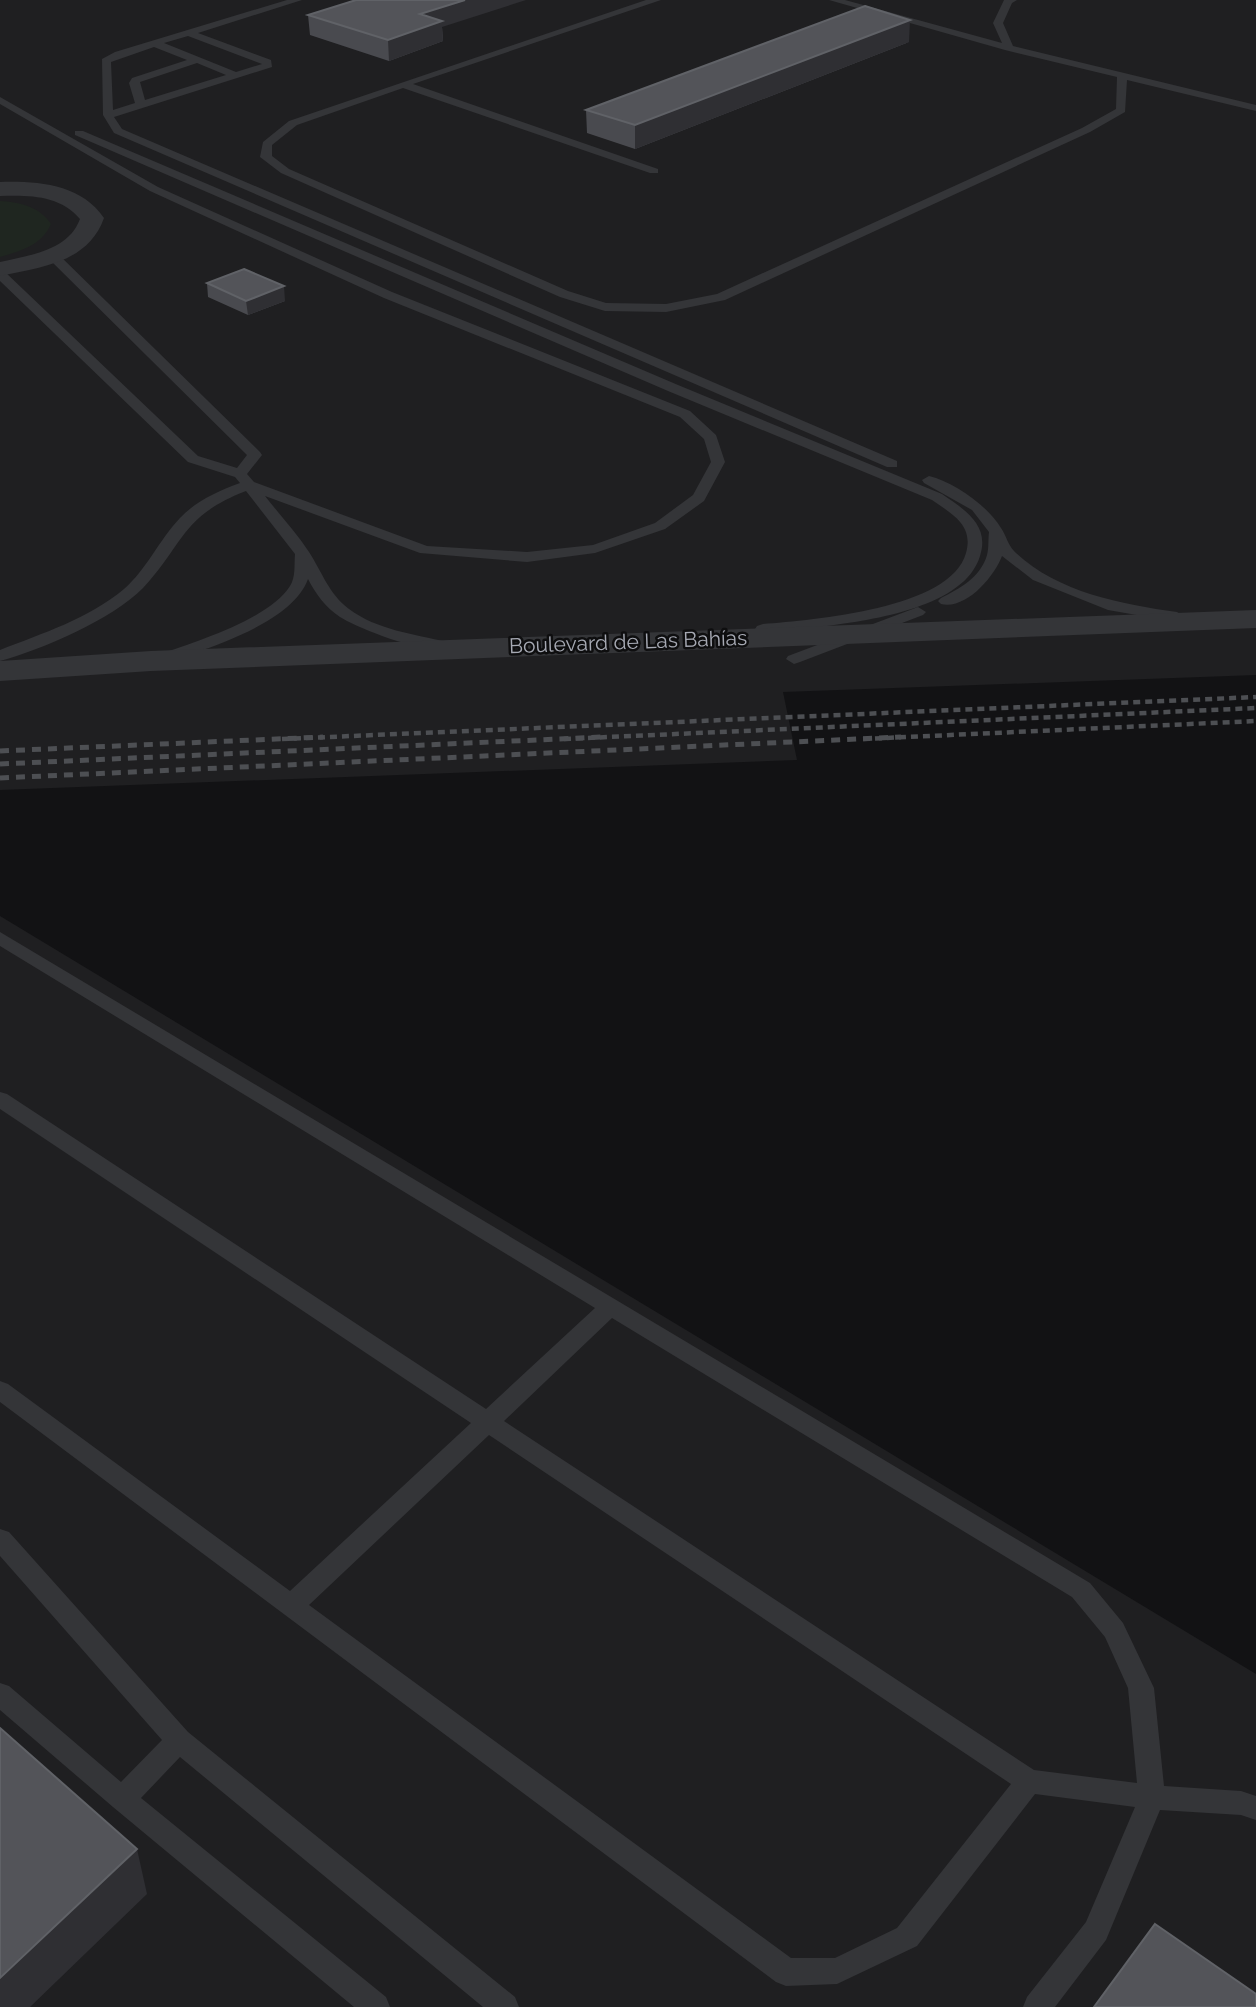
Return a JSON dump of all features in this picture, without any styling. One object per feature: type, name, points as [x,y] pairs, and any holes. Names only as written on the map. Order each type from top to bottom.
[{"type":"street","points":[[0,188],[40,190],[66,197],[84,206],[92,218],[90,231],[77,244],[53,256],[0,271]]},
{"type":"street","name":"Boulevard de Las Bahías","points":[[0,671],[151,661],[858,633],[1250,626]]},
{"type":"street","name":"Boulevard de Las Bahías","points":[[0,694],[794,659],[1250,626]]},
{"type":"lane","points":[[656,0],[293,123],[267,144],[266,157],[285,171],[564,294],[605,307],[666,308],[722,297],[1086,130],[1121,110],[1122,78]]},
{"type":"lane","points":[[834,0],[1122,78],[1256,108]]},
{"type":"lane","points":[[1009,48],[998,23],[1012,0]]},
{"type":"lane","points":[[289,1],[119,54],[106,61],[108,115],[118,131],[927,479],[977,507],[994,528],[1006,552],[1018,562],[1038,577],[1085,598],[1141,612],[1250,626]]},
{"type":"lane","points":[[108,115],[268,65],[268,62],[188,33]]},
{"type":"lane","points":[[154,43],[238,76]]},
{"type":"lane","points":[[141,105],[134,83],[136,80],[197,60]]},
{"type":"lane","points":[[402,84],[653,171]]},
{"type":"lane","points":[[0,271],[192,459],[425,550],[527,557],[595,549],[660,526],[699,498],[718,462],[711,438],[685,414],[388,295],[154,189],[3,102]]},
{"type":"lane","points":[[3,102],[673,388],[900,481],[937,497],[964,516]]},
{"type":"lane","points":[[0,656],[89,618],[131,591],[165,551],[180,526],[203,505],[244,479],[255,455],[53,256]]},
{"type":"lane","points":[[244,479],[302,553],[322,591],[344,613],[378,629],[419,642],[474,649]]},
{"type":"lane","points":[[565,645],[788,627],[847,619],[909,603],[956,583],[971,566],[976,544],[973,530],[964,516],[927,479]]},
{"type":"lane","points":[[794,659],[925,610],[972,587],[989,571],[995,559],[997,547],[994,528]]},
{"type":"lane","points":[[151,661],[208,644],[271,610],[295,590],[302,572],[302,553]]},
{"type":"lane","points":[[0,938],[1081,1590],[1114,1630],[1141,1688],[1152,1797],[1096,1931],[1037,2007]]},
{"type":"lane","points":[[0,1099],[1029,1781],[1152,1797],[1241,1803],[1256,1808]]},
{"type":"lane","points":[[291,1606],[611,1306]]},
{"type":"lane","points":[[0,1390],[786,1972],[837,1972],[907,1937],[1029,1781]]},
{"type":"lane","points":[[0,1539],[179,1741],[505,2007]]},
{"type":"lane","points":[[0,1694],[122,1799],[376,2007]]},
{"type":"lane","points":[[122,1799],[179,1741]]},
{"type":"shaded area","points":[[0,0],[1256,0],[1256,675],[783,692],[797,760],[0,790]]},
{"type":"shaded area","points":[[0,201],[29,206],[41,213],[51,224],[36,242],[0,257]]},
{"type":"shaded area","points":[[0,916],[1256,1674],[1256,2007],[0,2007]]},
{"type":"building","points":[[356,0],[465,0],[420,14],[442,21],[388,40],[308,15]]},
{"type":"building","points":[[865,6],[910,20],[635,125],[586,110]]},
{"type":"building","points":[[244,269],[284,286],[246,301],[207,283]]},
{"type":"building","points":[[0,1728],[137,1849],[0,1978]]},
{"type":"building","points":[[1155,1924],[1256,1994],[1256,2007],[1094,2007]]},
{"type":"railway","points":[[282,739],[1256,697]]},
{"type":"railway","points":[[564,739],[1256,708]]},
{"type":"railway","points":[[863,739],[1256,721]]},
{"type":"railway","points":[[0,751],[323,737]]},
{"type":"railway","points":[[0,764],[603,737]]},
{"type":"railway","points":[[0,778],[901,737]]}]
